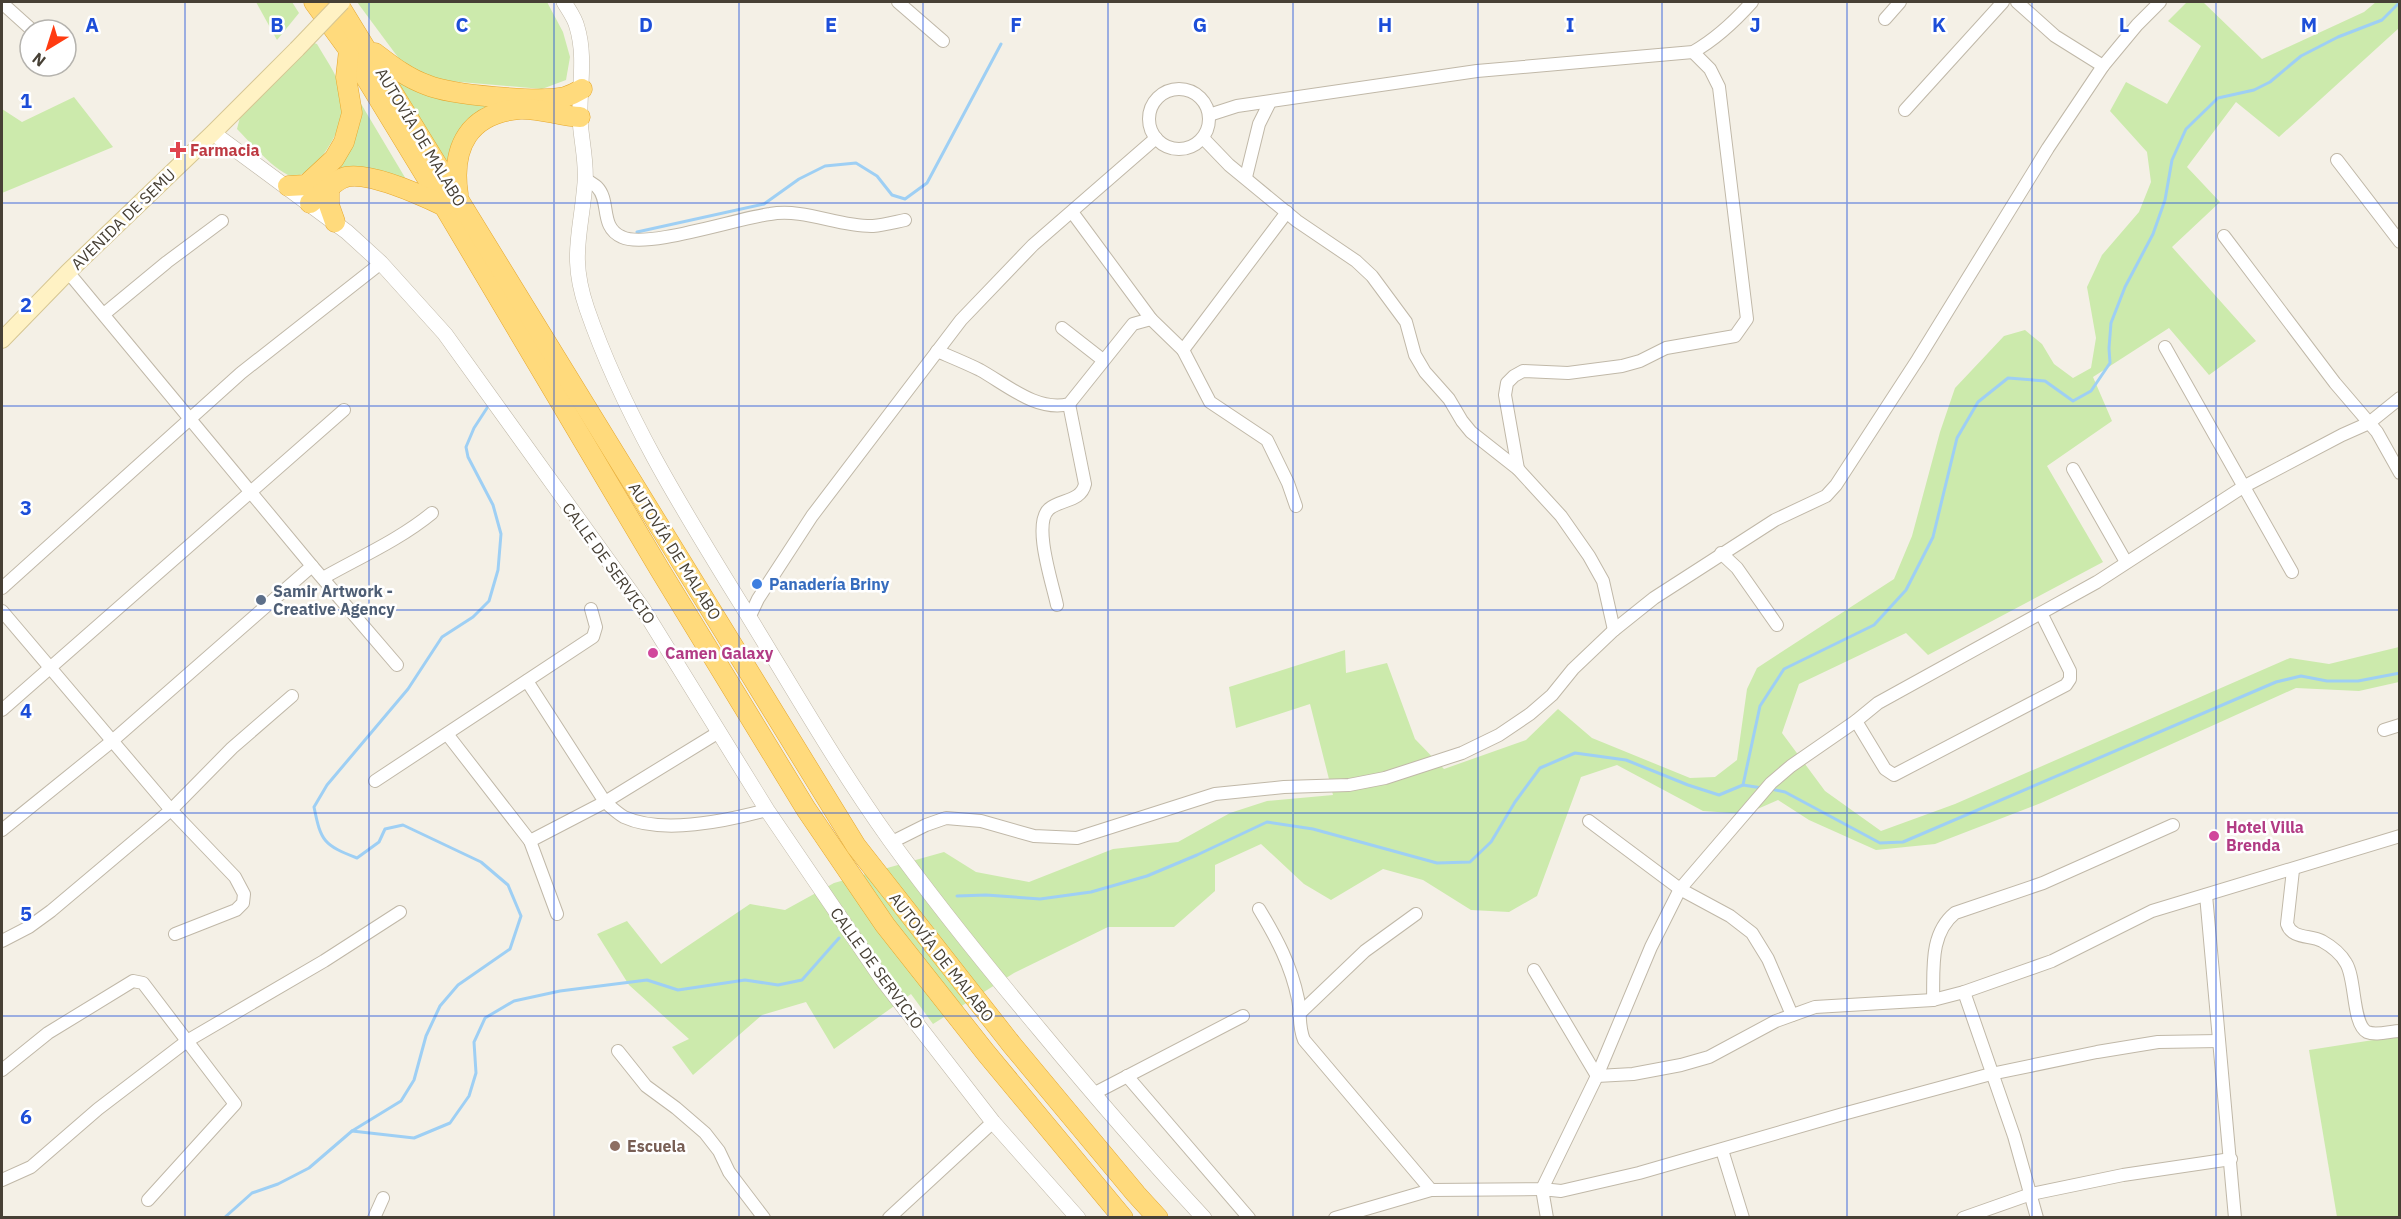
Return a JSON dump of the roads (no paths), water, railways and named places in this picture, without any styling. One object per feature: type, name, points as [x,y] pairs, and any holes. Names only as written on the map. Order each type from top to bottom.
[{"type":"highway","name":"AUTOVÍA DE MALABO","points":[[314,2],[356,45]]},
{"type":"highway","name":"AUTOVÍA DE MALABO","points":[[340,2],[356,45],[452,203],[856,846],[1012,1045],[1158,1218]]},
{"type":"highway","points":[[288,186],[306,185],[334,159],[344,142],[352,113],[346,77],[356,45],[376,54],[398,71],[427,86],[444,91],[543,99],[566,96],[582,89]]},
{"type":"highway","points":[[310,203],[341,179],[358,176],[379,180],[452,203],[458,152],[465,138],[479,123],[497,113],[521,109],[580,117]]},
{"type":"highway","points":[[329,189],[329,205],[335,222]]},
{"type":"highway","name":"AUTOVÍA DE MALABO","points":[[452,203],[660,570],[806,809],[885,925],[986,1053],[1123,1218]]},
{"type":"main road","name":"AVENIDA DE SEMU","points":[[2,340],[68,272],[297,49],[340,2]]},
{"type":"street","points":[[564,2],[577,27],[582,89],[580,117],[586,179],[576,252],[578,282],[588,312],[641,432],[671,488],[746,612],[844,772],[892,842],[992,972],[1093,1094],[1204,1218]]},
{"type":"street","points":[[898,2],[944,41]]},
{"type":"street","points":[[1209,115],[1237,106],[1477,70],[1693,52],[1707,44],[1737,19],[1752,2]]},
{"type":"street","points":[[1885,19],[1900,2]]},
{"type":"street","points":[[1905,110],[2003,2]]},
{"type":"street","points":[[2017,2],[2055,36],[2103,66]]},
{"type":"street","points":[[892,842],[946,818],[981,821],[1034,836],[1077,838],[1215,794],[1284,787],[1349,785],[1386,778],[1462,753],[1499,735],[1552,695],[1574,669],[1614,630],[1654,598],[1775,520],[1826,496],[1836,485],[2042,158],[2103,66],[2137,25],[2160,2]]},
{"type":"street","points":[[2,3],[19,18]]},
{"type":"street","points":[[1518,469],[1505,395],[1507,383],[1514,376],[1523,371],[1568,372],[1622,366],[1641,361],[1666,348],[1735,336],[1747,319],[1719,87],[1710,69],[1693,52]]},
{"type":"street","points":[[1183,89],[1193,92],[1206,106],[1209,115],[1207,131],[1203,138],[1189,148],[1180,149],[1171,148],[1156,138],[1151,131],[1149,114],[1157,99],[1164,93],[1183,89]]},
{"type":"street","points":[[1246,177],[1259,124],[1270,102]]},
{"type":"street","name":"CALLE DE SERVICIO","points":[[213,133],[335,222],[381,263],[414,298],[468,363],[558,493],[644,609],[766,810],[882,979],[993,1122],[1078,1218]]},
{"type":"street","points":[[746,612],[758,599],[812,516],[975,304],[1033,245],[1156,138]]},
{"type":"street","points":[[1203,138],[1229,165],[1328,244],[1356,261],[1372,276],[1406,322],[1415,355],[1425,372],[1449,399],[1462,421],[1471,432],[1518,469],[1561,516],[1589,556],[1603,581],[1614,630]]},
{"type":"street","points":[[2337,160],[2400,242]]},
{"type":"street","points":[[586,179],[598,188],[611,230],[624,238],[639,240],[685,234],[738,219],[773,213],[806,215],[873,226],[905,220]]},
{"type":"street","points":[[1072,212],[1151,319],[1183,350],[1210,402],[1267,440],[1288,483],[1296,506]]},
{"type":"street","points":[[1183,350],[1287,212]]},
{"type":"street","points":[[104,314],[167,262],[222,221]]},
{"type":"street","points":[[2224,236],[2335,383],[2382,438],[2400,473]]},
{"type":"street","points":[[2,588],[190,417],[266,353],[381,263]]},
{"type":"street","points":[[68,272],[397,665]]},
{"type":"street","points":[[937,351],[980,371],[1015,393],[1057,407],[1069,404],[1133,324],[1151,319]]},
{"type":"street","points":[[1062,328],[1103,360]]},
{"type":"street","points":[[2165,347],[2292,572]]},
{"type":"street","points":[[1547,1218],[1542,1189],[1597,1076],[1651,947],[1680,889],[1772,783],[1791,766],[1901,688],[2097,582],[2243,487],[2369,423],[2400,398]]},
{"type":"street","points":[[1057,605],[1042,535],[1042,519],[1049,510],[1080,495],[1085,484],[1069,404]]},
{"type":"street","points":[[2,710],[344,410]]},
{"type":"street","points":[[2073,469],[2126,562]]},
{"type":"street","points":[[323,578],[409,532],[432,513]]},
{"type":"street","points":[[1721,553],[1737,568],[1777,625]]},
{"type":"street","points":[[2,831],[111,742],[312,566]]},
{"type":"street","points":[[375,781],[593,637],[597,627],[591,609]]},
{"type":"street","points":[[2,611],[111,742],[171,810],[235,877],[244,894],[243,903],[236,910],[176,934]]},
{"type":"street","points":[[1856,721],[1885,769],[1894,775],[2066,685],[2070,679],[2070,670],[2041,613]]},
{"type":"street","points":[[527,681],[605,802],[621,816],[658,826],[728,821],[766,810]]},
{"type":"street","points":[[2,941],[29,927],[51,911],[171,810],[232,748],[292,696]]},
{"type":"street","points":[[2384,730],[2400,725]]},
{"type":"street","points":[[530,841],[605,802],[719,732]]},
{"type":"street","points":[[447,734],[530,841],[557,914]]},
{"type":"street","points":[[1589,821],[1680,889],[1722,911],[1752,933],[1768,959],[1792,1014]]},
{"type":"street","points":[[1933,1000],[1938,934],[1945,921],[1955,913],[2043,883],[2173,825]]},
{"type":"street","points":[[1597,1076],[1633,1074],[1681,1065],[1708,1057],[1792,1014],[1815,1007],[1933,1000],[1964,992],[2052,961],[2152,911],[2400,836]]},
{"type":"street","points":[[2293,870],[2287,924],[2289,929],[2294,934],[2322,941],[2339,953],[2352,977],[2359,1021],[2363,1029],[2373,1033],[2400,1030]]},
{"type":"street","points":[[2206,895],[2235,1218]]},
{"type":"street","points":[[1259,909],[1280,943],[1292,971],[1299,1028],[1304,1040],[1431,1190]]},
{"type":"street","points":[[2,1180],[31,1167],[98,1109],[187,1041],[314,967],[400,912]]},
{"type":"street","points":[[1299,1014],[1365,951],[1416,914]]},
{"type":"street","points":[[1534,970],[1597,1076]]},
{"type":"street","points":[[2,1070],[48,1034],[134,981],[144,983],[235,1104],[148,1200]]},
{"type":"street","points":[[1964,992],[2014,1136],[2037,1218]]},
{"type":"street","points":[[1093,1094],[1244,1016]]},
{"type":"street","points":[[1335,1218],[1431,1190],[1542,1189],[1562,1191],[1722,1150],[1991,1074],[2158,1042],[2219,1041]]},
{"type":"street","points":[[618,1052],[646,1086],[705,1133],[719,1151],[729,1172],[764,1218]]},
{"type":"street","points":[[1127,1076],[1249,1218]]},
{"type":"street","points":[[889,1218],[993,1122]]},
{"type":"street","points":[[1722,1150],[1743,1218]]},
{"type":"street","points":[[1963,1218],[2031,1194],[2123,1175],[2231,1159]]},
{"type":"street","points":[[374,1218],[383,1198]]},
{"type":"waterway","points":[[957,896],[986,895],[1040,899],[1091,892],[1147,876],[1267,822],[1313,829],[1437,863],[1470,862],[1491,842],[1515,802],[1540,768],[1575,753],[1626,760],[1719,795],[1743,785],[1760,706],[1784,669],[1874,625],[1906,590],[1933,537],[1957,438],[1978,402],[2008,378],[2045,381],[2073,401],[2091,391],[2110,363],[2111,323],[2125,287],[2153,234],[2165,200],[2172,160],[2186,129],[2218,98],[2254,90],[2270,82],[2301,56],[2338,37],[2382,20],[2400,2]]},
{"type":"waterway","points":[[637,232],[764,204],[799,179],[825,166],[856,163],[877,176],[892,195],[905,199],[927,183],[1001,44]]},
{"type":"waterway","points":[[224,1218],[252,1193],[278,1184],[309,1168],[352,1131],[401,1101],[414,1080],[426,1036],[440,1006],[458,985],[510,949],[521,916],[508,885],[481,862],[403,825],[385,829],[379,842],[357,858],[326,841],[319,828],[314,807],[327,785],[408,689],[442,637],[473,617],[489,601],[498,570],[501,534],[493,505],[468,457],[466,447],[474,428],[487,408]]},
{"type":"waterway","points":[[1771,789],[1785,792],[1880,843],[1903,842],[2276,682],[2301,676],[2327,681],[2358,681],[2400,673]]},
{"type":"waterway","points":[[1743,785],[1762,788]]},
{"type":"waterway","points":[[352,1131],[414,1138],[450,1123],[469,1096],[476,1073],[474,1042],[485,1018],[514,1001],[560,991],[647,980],[678,990],[745,980],[778,985],[802,980],[839,938]]},
{"type":"place","name":"Farmacia","points":[[178,150]]},
{"type":"place","name":"Panadería Briny","points":[[757,584]]},
{"type":"place","name":"Samir Artwork - Creative Agency","points":[[261,600]]},
{"type":"place","name":"Camen Galaxy","points":[[653,653]]},
{"type":"place","name":"Hotel Villa Brenda","points":[[2214,836]]},
{"type":"place","name":"Escuela","points":[[615,1146]]}]
